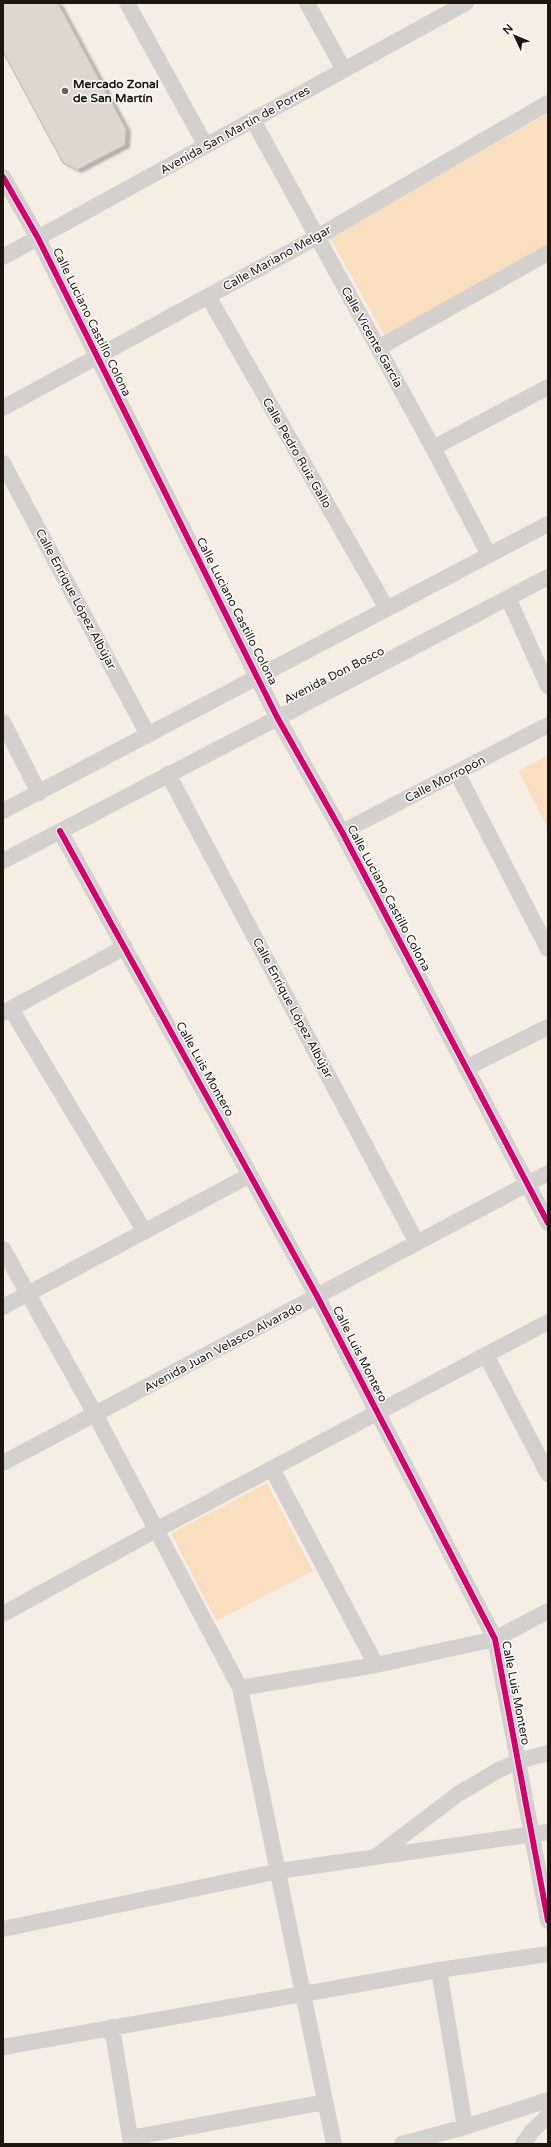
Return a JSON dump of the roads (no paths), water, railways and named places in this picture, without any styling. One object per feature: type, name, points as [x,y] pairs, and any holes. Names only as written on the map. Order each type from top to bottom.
[{"type":"street","points":[[127,3],[206,146]]},
{"type":"street","points":[[307,3],[344,70]]},
{"type":"street","name":"Avenida San Martín de Porres","points":[[3,257],[466,3]]},
{"type":"street","name":"Calle Mariano Melgar","points":[[3,408],[317,237],[548,103]]},
{"type":"street","name":"Calle Vicente García","points":[[252,120],[433,448],[489,555]]},
{"type":"street","name":"Calle Luciano Castillo Colona","points":[[3,177],[38,238],[96,357],[258,676],[277,717],[342,832],[548,1223]]},
{"type":"street","points":[[378,348],[548,253]]},
{"type":"street","name":"Calle Pedro Ruiz Gallo","points":[[208,296],[387,609]]},
{"type":"street","points":[[433,448],[548,387]]},
{"type":"street","name":"Calle Enrique López Albújar","points":[[3,463],[148,735]]},
{"type":"street","points":[[3,811],[548,524]]},
{"type":"street","name":"Avenida Don Bosco","points":[[3,861],[548,577]]},
{"type":"street","points":[[508,598],[548,686]]},
{"type":"street","points":[[3,722],[38,793]]},
{"type":"street","name":"Calle Morropón","points":[[342,832],[548,725]]},
{"type":"street","points":[[457,773],[548,949]]},
{"type":"street","name":"Calle Enrique López Albújar","points":[[168,774],[417,1243]]},
{"type":"street","name":"Calle Luis Montero","points":[[60,831],[317,1296],[495,1639],[548,1921]]},
{"type":"street","points":[[125,947],[7,1011],[145,1232]]},
{"type":"street","points":[[466,1068],[548,1027]]},
{"type":"street","name":"Avenida Juan Velasco Alvarado","points":[[3,1463],[548,1173]]},
{"type":"street","points":[[3,1307],[250,1175]]},
{"type":"street","points":[[3,1249],[95,1414],[240,1688],[279,1871],[334,2144]]},
{"type":"street","points":[[3,1614],[156,1530],[548,1322]]},
{"type":"street","points":[[486,1355],[548,1474]]},
{"type":"street","points":[[272,1469],[376,1665]]},
{"type":"street","points":[[240,1688],[376,1665],[495,1639],[548,1612]]},
{"type":"street","points":[[374,1858],[458,1794],[518,1761],[548,1753]]},
{"type":"street","points":[[3,1929],[279,1871],[548,1832]]},
{"type":"street","points":[[3,2047],[439,1970],[548,1954]]},
{"type":"street","points":[[439,1970],[465,2127]]},
{"type":"street","points":[[112,2027],[130,2141],[325,2102]]},
{"type":"street","points":[[402,2144],[465,2127],[548,2100]]},
{"type":"street","points":[[523,2144],[533,2130],[548,2116]]},
{"type":"place","name":"Mercado Zonal de San Martín","points":[[65,91]]}]
